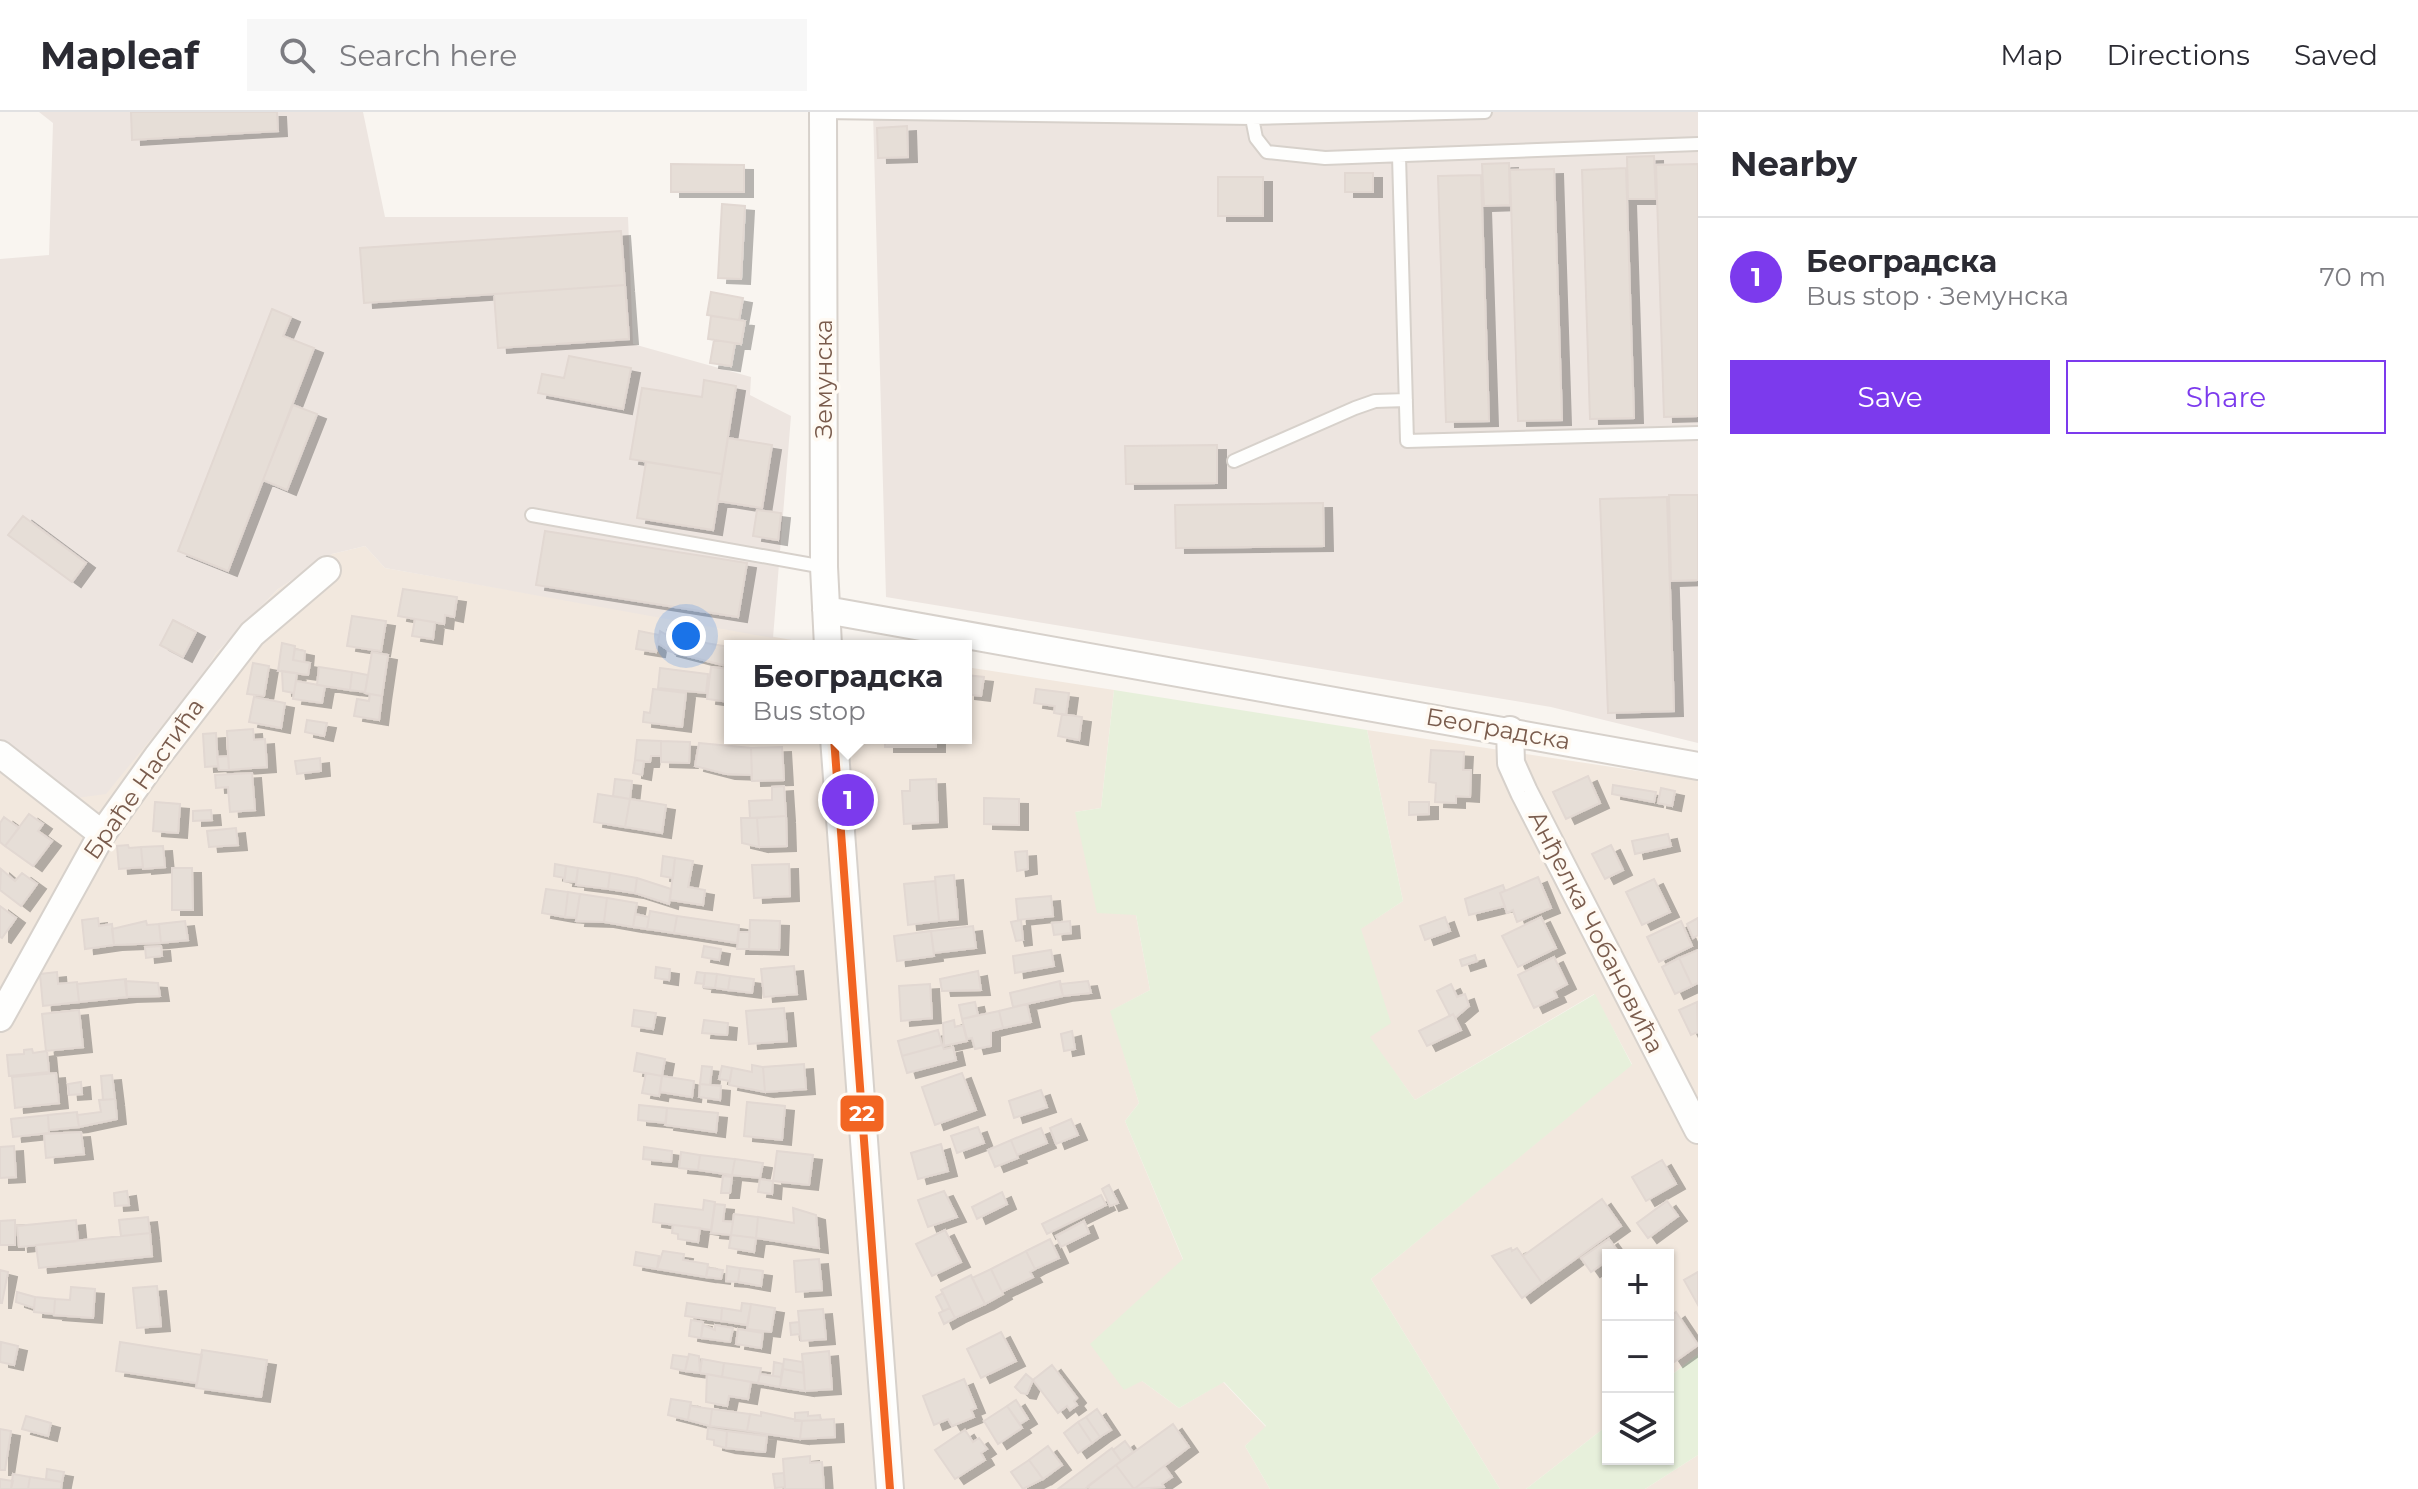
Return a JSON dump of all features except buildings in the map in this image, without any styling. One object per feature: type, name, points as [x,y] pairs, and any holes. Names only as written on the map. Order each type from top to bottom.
[{"type":"street","name":"Земунска","points":[[823,112],[824,567],[828,640]]},
{"type":"street","name":"Браће Настића","points":[[0,1018],[102,834],[192,709],[252,634],[327,570]]},
{"type":"street","name":"Београдска","points":[[826,610],[1698,766]]},
{"type":"street","name":"Анђелка Чобановића","points":[[1510,730],[1511,763],[1524,792],[1698,1130]]},
{"type":"street","points":[[834,744],[890,1489]]},
{"type":"street","points":[[0,754],[102,834]]},
{"type":"lane","points":[[823,112],[1110,113],[1252,118],[1485,112]]},
{"type":"lane","points":[[1252,118],[1256,138],[1267,152],[1325,158],[1698,144]]},
{"type":"lane","points":[[1399,156],[1407,441],[1698,433]]},
{"type":"lane","points":[[1234,461],[1365,404],[1406,400]]},
{"type":"lane","points":[[532,515],[824,567]]},
{"type":"shaded area","points":[[39,112],[363,112],[385,217],[628,217],[633,344],[751,377],[750,395],[791,416],[773,638],[385,568],[365,546],[332,554],[278,589],[216,653],[204,674],[106,794],[69,799],[0,742],[0,259],[49,255],[53,123]]},
{"type":"shaded area","points":[[873,112],[1698,112],[1698,743],[1551,707],[886,597]]},
{"type":"shaded area","points":[[365,546],[385,568],[792,640],[724,640],[724,744],[972,744],[972,668],[1114,690],[1101,808],[1075,812],[1136,915],[1150,990],[1111,1011],[1139,1103],[1125,1121],[1183,1260],[1142,1381],[1179,1408],[1223,1382],[1266,1427],[1245,1446],[1270,1489],[0,1489],[0,742],[204,674],[216,653],[278,589],[332,554]]},
{"type":"shaded area","points":[[1367,730],[1698,780],[1698,1354],[1674,1373],[1674,1249],[1602,1249],[1602,1430],[1526,1489],[1500,1489],[1371,1279],[1632,1064],[1594,994],[1415,1100],[1369,1037],[1360,929],[1403,901]]},
{"type":"shaded area","points":[[1698,1455],[1698,1489],[1645,1489]]},
{"type":"green space","points":[[1114,690],[1367,730],[1403,901],[1361,929],[1391,1023],[1370,1037],[1415,1100],[1595,994],[1632,1065],[1371,1279],[1500,1489],[1270,1489],[1245,1446],[1266,1426],[1224,1382],[1179,1408],[1142,1381],[1124,1390],[1090,1344],[1183,1259],[1125,1121],[1139,1103],[1110,1011],[1150,990],[1136,915],[1097,913],[1075,812],[1101,808]]},
{"type":"green space","points":[[1698,1354],[1698,1455],[1645,1489],[1526,1489],[1602,1430],[1602,1465],[1674,1465],[1674,1373]]},
{"type":"transit line","name":"22","points":[[834,744],[890,1489]]},
{"type":"place","name":"Београдска","points":[[848,800]]}]
